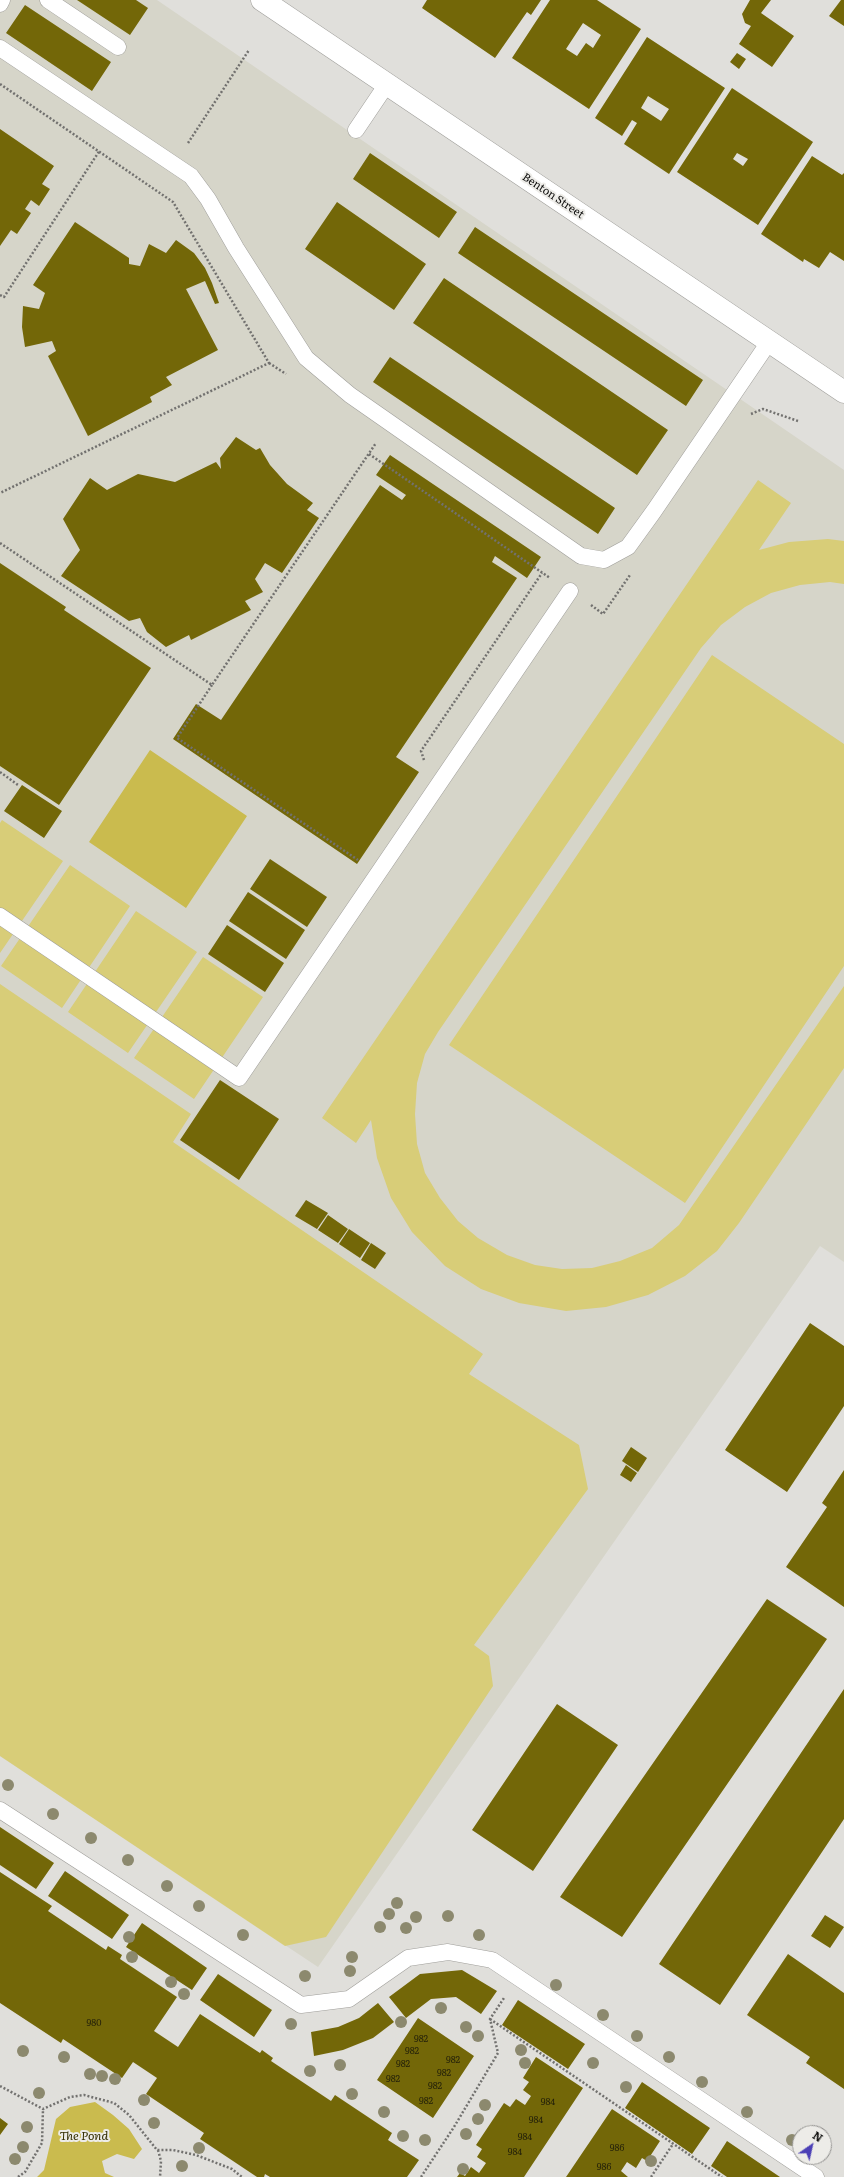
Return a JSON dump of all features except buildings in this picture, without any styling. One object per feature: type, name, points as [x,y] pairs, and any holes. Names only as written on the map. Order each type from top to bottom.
[{"type":"main road","name":"Benton Street","points":[[262,0],[844,392]]},
{"type":"lane","points":[[0,4],[2,0]]},
{"type":"lane","points":[[48,0],[118,47]]},
{"type":"lane","points":[[0,48],[191,176],[208,199],[240,255],[306,358],[350,395],[581,556],[604,560],[628,547],[769,342]]},
{"type":"lane","points":[[356,130],[387,84]]},
{"type":"lane","points":[[0,916],[239,1078],[570,591]]},
{"type":"lane","points":[[0,1810],[301,2005],[349,1999],[408,1958],[448,1952],[492,1960],[816,2177]]},
{"type":"path","points":[[185,147],[249,50]]},
{"type":"path","points":[[0,84],[173,202],[270,363],[288,376]]},
{"type":"path","points":[[0,295],[4,298],[102,146]]},
{"type":"path","points":[[0,493],[270,363]]},
{"type":"path","points":[[745,416],[763,409],[778,412],[798,421]]},
{"type":"path","points":[[364,864],[176,738],[379,439]]},
{"type":"path","points":[[368,454],[604,614],[634,569]]},
{"type":"path","points":[[0,543],[212,685]]},
{"type":"path","points":[[426,764],[420,751],[542,573]]},
{"type":"path","points":[[0,772],[18,785]]},
{"type":"path","points":[[421,2177],[454,2127],[498,2053],[490,2019],[519,1977]]},
{"type":"path","points":[[490,2019],[722,2177]]},
{"type":"path","points":[[0,2086],[43,2109]]},
{"type":"path","points":[[43,2109],[70,2097],[84,2095],[97,2097],[114,2103],[129,2115],[157,2150],[161,2161],[160,2177]]},
{"type":"path","points":[[18,2177],[25,2172],[42,2143],[43,2109]]},
{"type":"path","points":[[651,2177],[673,2144]]},
{"type":"path","points":[[157,2150],[173,2150],[196,2155],[232,2169],[242,2177]]},
{"type":"shaded area","points":[[0,0],[157,0],[844,470],[844,1262],[820,1246],[318,1967],[0,1756]]},
{"type":"shaded area","points":[[758,480],[791,503],[759,550],[789,542],[828,539],[844,541],[844,584],[830,582],[800,585],[771,593],[745,607],[721,625],[701,648],[438,1032],[425,1054],[417,1083],[415,1114],[417,1144],[425,1173],[440,1198],[458,1221],[478,1238],[507,1255],[535,1265],[562,1269],[592,1268],[620,1261],[652,1248],[679,1225],[844,986],[844,1068],[739,1223],[717,1251],[685,1276],[648,1295],[606,1307],[566,1311],[519,1303],[481,1289],[445,1266],[412,1232],[391,1198],[377,1158],[371,1120],[356,1143],[322,1118]]},
{"type":"shaded area","points":[[712,655],[844,744],[844,966],[685,1203],[449,1045]]},
{"type":"shaded area","points":[[2,820],[63,861],[0,953],[0,823]]},
{"type":"shaded area","points":[[70,865],[130,906],[62,1008],[1,966]]},
{"type":"shaded area","points":[[136,911],[197,952],[128,1053],[68,1012]]},
{"type":"shaded area","points":[[203,957],[263,997],[194,1099],[134,1058]]},
{"type":"shaded area","points":[[0,984],[191,1114],[173,1142],[483,1354],[469,1374],[579,1445],[588,1489],[474,1645],[489,1656],[493,1686],[326,1937],[285,1946],[0,1756]]},
{"type":"water","points":[[150,750],[247,816],[186,908],[89,842]]},
{"type":"water","name":"The Pond","points":[[95,2102],[129,2129],[142,2149],[134,2159],[117,2154],[102,2161],[105,2173],[114,2177],[37,2177],[44,2170],[56,2119],[70,2107]]}]
